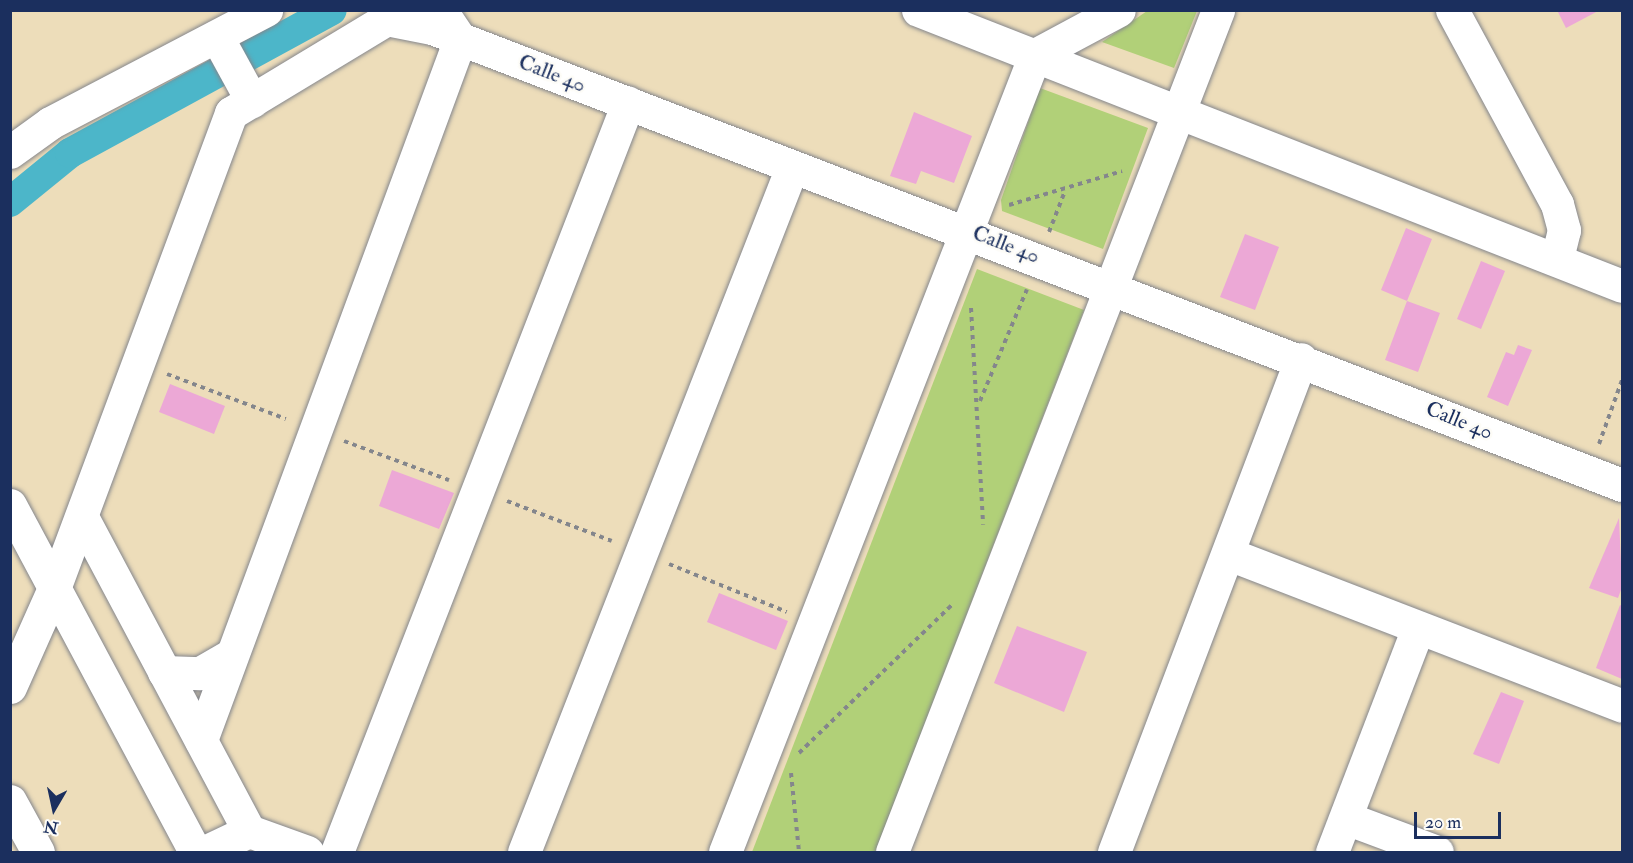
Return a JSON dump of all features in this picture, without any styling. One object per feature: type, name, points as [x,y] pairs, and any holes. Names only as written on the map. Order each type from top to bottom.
[{"type":"street","points":[[10,687],[55,586],[82,517],[231,113],[234,69],[266,10]]},
{"type":"street","points":[[201,740],[312,429],[460,39],[446,10]]},
{"type":"street","points":[[918,10],[1557,258],[1623,286]]},
{"type":"street","points":[[725,852],[1035,55],[1119,10]]},
{"type":"street","points":[[892,852],[1176,110],[1218,10]]},
{"type":"street","points":[[1452,10],[1557,204],[1564,230],[1557,258]]},
{"type":"street","points":[[10,152],[50,123],[234,69],[394,15]]},
{"type":"street","name":"Calle 40","points":[[394,15],[792,167],[966,229],[1110,284],[1623,485]]},
{"type":"street","points":[[337,852],[628,103]]},
{"type":"street","points":[[524,852],[792,167]]},
{"type":"street","points":[[1114,852],[1229,554],[1301,359]]},
{"type":"street","points":[[10,505],[195,852]]},
{"type":"street","points":[[82,517],[249,831],[307,852]]},
{"type":"street","points":[[1229,554],[1623,706]]},
{"type":"street","points":[[1332,852],[1418,628]]},
{"type":"street","points":[[164,672],[200,673],[230,656]]},
{"type":"street","points":[[10,801],[38,852]]},
{"type":"street","points":[[1346,818],[1437,852]]},
{"type":"street","points":[[205,852],[249,831]]},
{"type":"path","points":[[1004,206],[1065,191],[1127,169]]},
{"type":"path","points":[[980,402],[1065,191]]},
{"type":"path","points":[[970,302],[980,402],[984,531]]},
{"type":"path","points":[[138,363],[620,544]]},
{"type":"path","points":[[1589,472],[1623,380]]},
{"type":"path","points":[[658,559],[793,614]]},
{"type":"path","points":[[799,852],[789,762],[955,602]]},
{"type":"green space","points":[[1147,11],[1197,11],[1174,68],[1102,42]]},
{"type":"green space","points":[[1040,88],[1148,128],[1103,249],[1002,211],[1001,200]]},
{"type":"green space","points":[[977,269],[1084,310],[875,852],[752,852]]},
{"type":"building","points":[[1557,10],[1600,10],[1566,28]]},
{"type":"building","points":[[914,112],[972,136],[954,183],[921,171],[916,184],[890,176]]},
{"type":"building","points":[[1406,228],[1432,239],[1407,301],[1381,290]]},
{"type":"building","points":[[1245,234],[1279,247],[1255,310],[1220,297]]},
{"type":"building","points":[[1481,261],[1505,271],[1481,329],[1457,319]]},
{"type":"building","points":[[1407,301],[1440,313],[1418,372],[1385,360]]},
{"type":"building","points":[[1518,345],[1532,350],[1508,406],[1487,397],[1506,352],[1514,355]]},
{"type":"building","points":[[170,384],[225,406],[214,434],[159,412]]},
{"type":"building","points":[[392,470],[454,493],[439,529],[379,506]]},
{"type":"building","points":[[1619,518],[1622,587],[1618,598],[1589,588]]},
{"type":"building","points":[[719,593],[788,621],[776,650],[707,622]]},
{"type":"building","points":[[1620,605],[1622,606],[1622,679],[1596,668]]},
{"type":"building","points":[[1017,626],[1087,652],[1064,712],[994,683]]},
{"type":"building","points":[[1501,692],[1524,701],[1499,764],[1473,754]]},
{"type":"waterway","points":[[10,202],[70,153],[332,10]]}]
